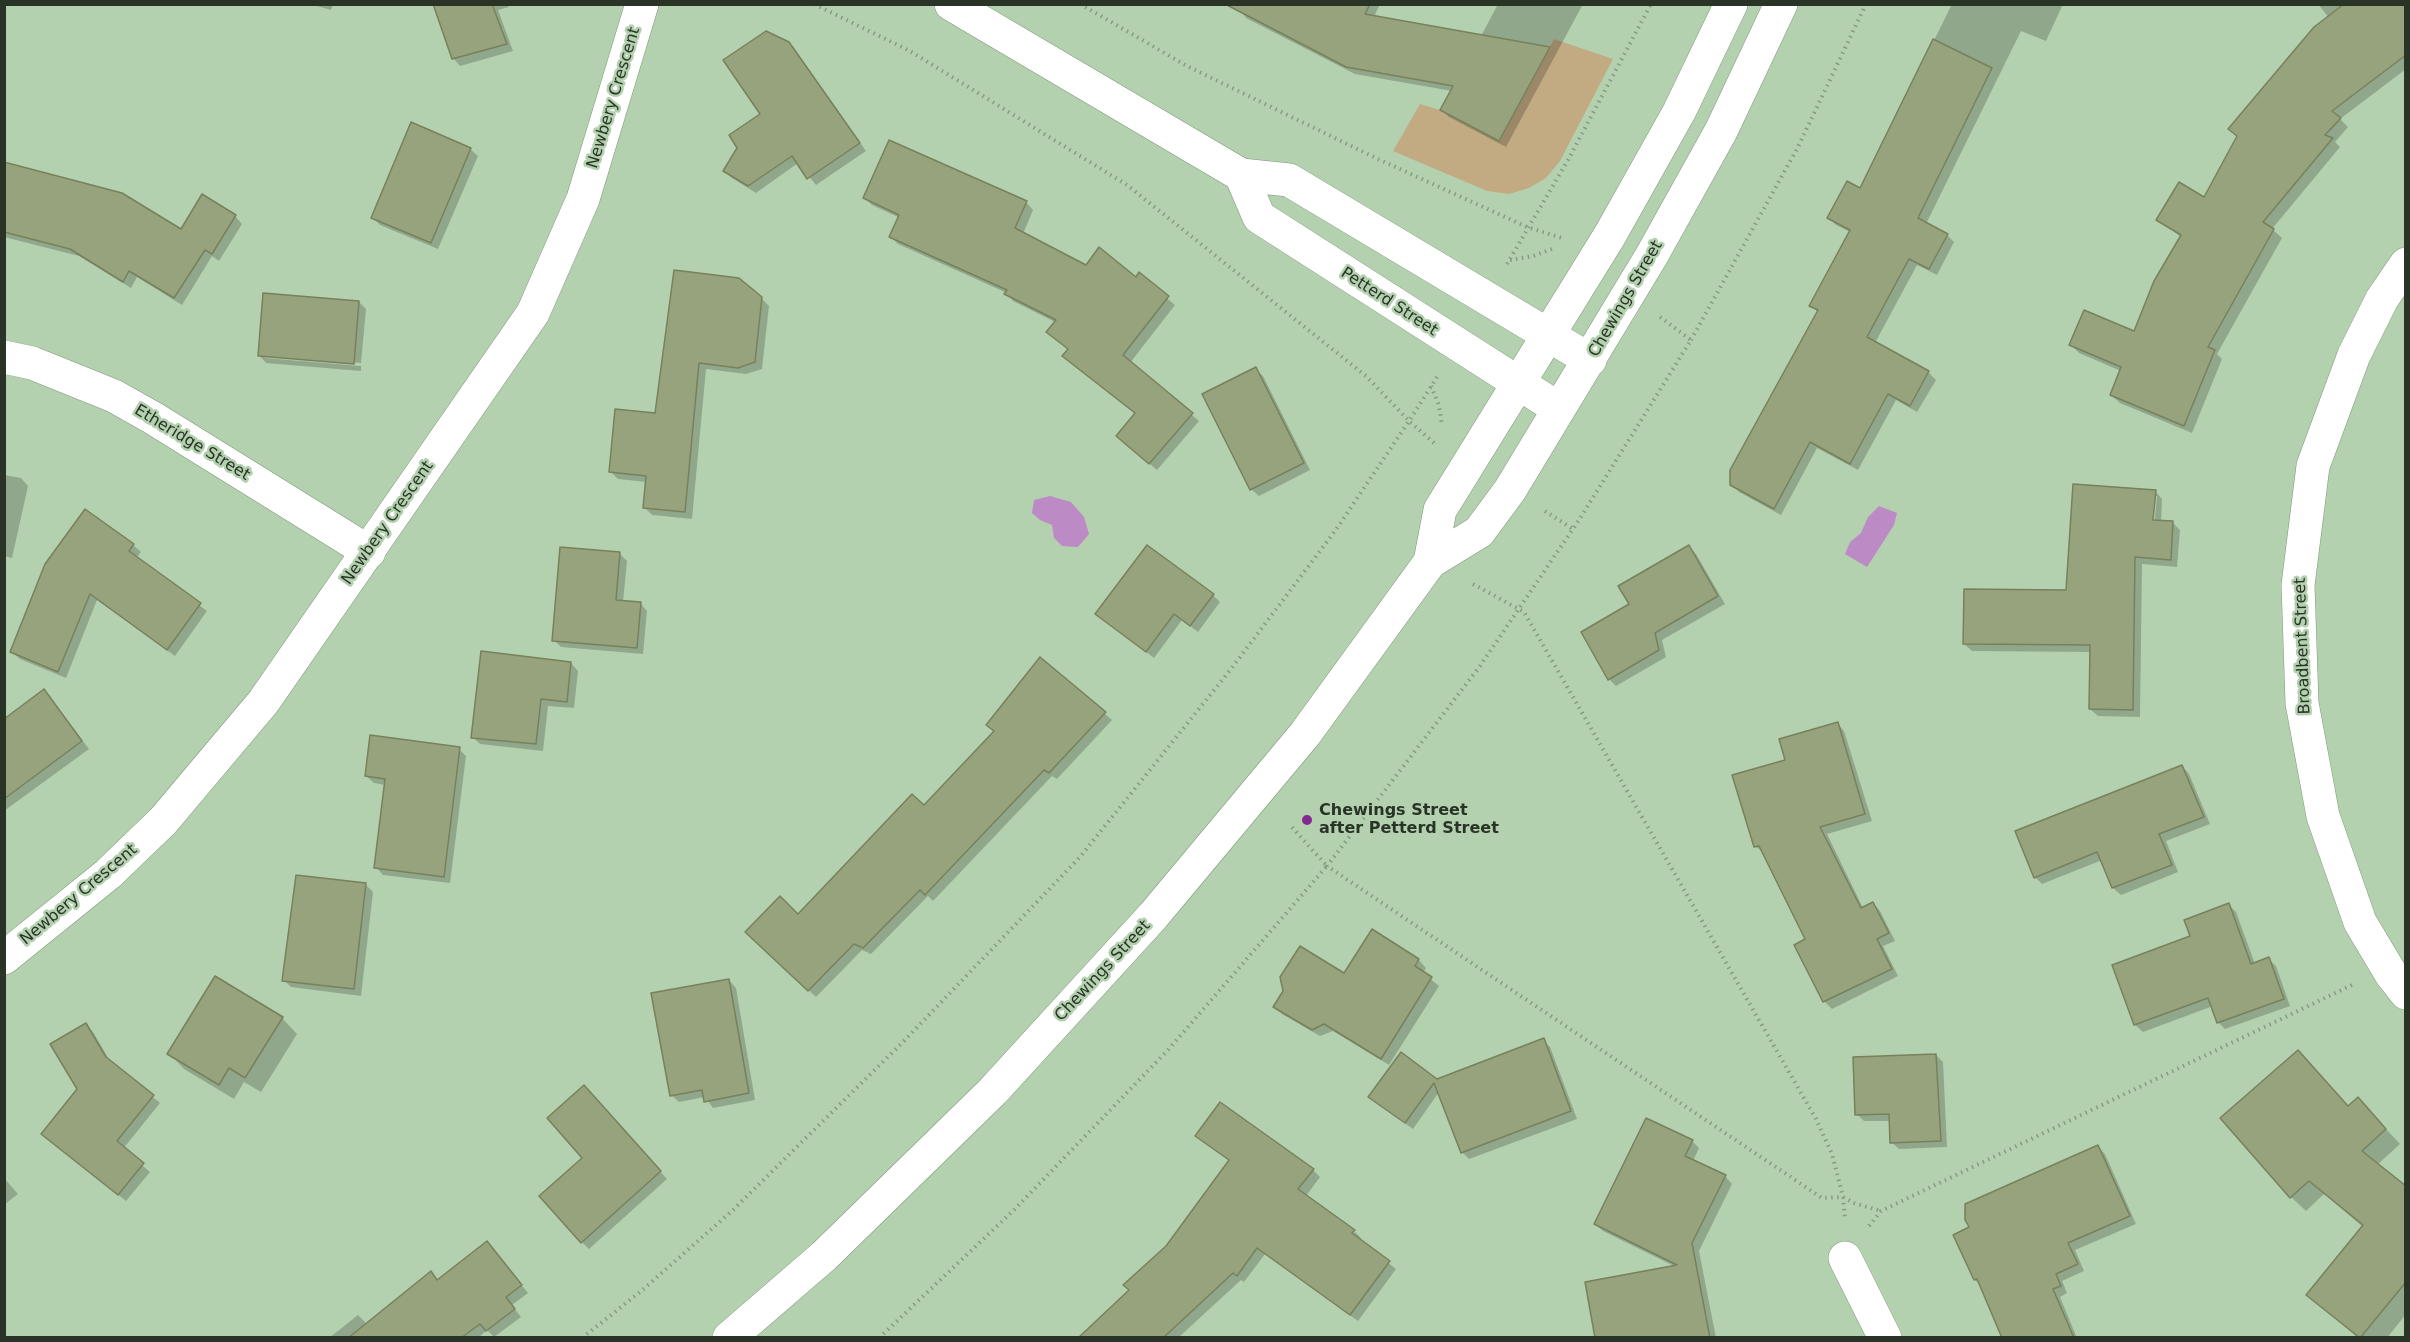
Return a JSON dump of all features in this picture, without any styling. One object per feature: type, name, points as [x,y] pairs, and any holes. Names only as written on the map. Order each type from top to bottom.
[{"type":"street","name":"Newbery Crescent","points":[[4,958],[108,874],[163,821],[264,701],[533,314],[584,199],[642,4]]},
{"type":"street","points":[[951,4],[1241,175],[1289,180],[1590,360]]},
{"type":"street","name":"Chewings Street","points":[[1430,562],[1440,510],[1610,235],[1679,112],[1731,4]]},
{"type":"street","name":"Chewings Street","points":[[729,1338],[824,1256],[993,1091],[1153,916],[1305,734],[1430,562],[1479,532],[1510,490],[1652,255],[1721,131],[1782,4]]},
{"type":"street","points":[[1679,112],[1721,131]]},
{"type":"street","name":"Petterd Street","points":[[1241,175],[1259,217],[1559,409]]},
{"type":"street","points":[[1610,235],[1652,255]]},
{"type":"street","name":"Broadbent Street","points":[[2396,981],[2360,922],[2323,816],[2302,703],[2298,585],[2313,466],[2354,355],[2382,299],[2406,264]]},
{"type":"street","name":"Etheridge Street","points":[[4,357],[32,363],[114,396],[369,552]]},
{"type":"street","points":[[1845,1258],[1885,1338]]},
{"type":"path","points":[[814,4],[910,51],[1127,185],[1366,376],[1409,421],[1442,450]]},
{"type":"path","points":[[1080,4],[1187,66],[1460,198],[1527,227],[1569,240],[1533,256],[1510,260],[1527,227],[1568,160],[1651,4]]},
{"type":"path","points":[[879,1338],[1014,1210],[1168,1050],[1327,866],[1480,666],[1573,529],[1692,340],[1797,149],[1866,4]]},
{"type":"path","points":[[1657,315],[1692,340]]},
{"type":"path","points":[[1431,386],[1439,405],[1442,432]]},
{"type":"path","points":[[582,1338],[640,1292],[732,1211],[904,1041],[1080,857],[1230,669],[1328,540],[1409,421]]},
{"type":"path","points":[[1544,510],[1573,529]]},
{"type":"path","points":[[1430,562],[1524,612],[1816,1119],[1832,1154],[1843,1197],[1847,1234],[1845,1258]]},
{"type":"path","points":[[1290,825],[1327,866],[1822,1198],[1843,1197],[1854,1203],[1881,1211]]},
{"type":"path","points":[[1845,1258],[1881,1211],[2396,981]]},
{"type":"shaded area","points":[[1554,39],[1613,59],[1560,161],[1546,178],[1529,188],[1509,194],[1487,191],[1393,151],[1420,104],[1440,110],[1499,141]]},
{"type":"shaded area","points":[[1050,496],[1071,502],[1084,517],[1089,534],[1078,547],[1062,546],[1054,538],[1052,525],[1040,520],[1032,513],[1034,500]]},
{"type":"shaded area","points":[[1879,506],[1897,513],[1894,525],[1867,567],[1845,554],[1850,542],[1861,533],[1868,517]]},
{"type":"building","points":[[433,4],[492,4],[507,44],[452,59]]},
{"type":"building","points":[[1225,4],[1370,4],[1365,14],[1550,47],[1499,141],[1440,110],[1453,86],[1346,67]]},
{"type":"building","points":[[2344,4],[2406,4],[2406,55],[2332,111],[2341,118],[2325,135],[2333,138],[2263,222],[2274,229],[2208,347],[2215,350],[2184,426],[2110,395],[2121,367],[2069,345],[2084,310],[2134,331],[2154,281],[2181,235],[2156,220],[2179,182],[2204,197],[2237,136],[2228,129],[2314,27]]},
{"type":"building","points":[[766,31],[789,42],[860,143],[807,179],[792,156],[748,186],[723,171],[737,148],[729,135],[760,114],[723,60]]},
{"type":"building","points":[[1933,39],[1992,68],[1918,218],[1948,234],[1929,269],[1909,259],[1867,337],[1929,371],[1910,406],[1888,394],[1850,464],[1810,442],[1774,509],[1730,485],[1730,470],[1818,310],[1809,306],[1850,230],[1827,218],[1847,181],[1860,188]]},
{"type":"building","points":[[411,122],[471,148],[431,243],[371,218]]},
{"type":"building","points":[[889,140],[1027,201],[1015,228],[1086,265],[1099,247],[1136,277],[1139,272],[1169,296],[1123,355],[1193,413],[1149,464],[1116,436],[1135,413],[1062,356],[1068,349],[1046,332],[1056,320],[1004,294],[1007,290],[889,237],[899,215],[863,198]]},
{"type":"building","points":[[4,162],[122,193],[181,229],[202,194],[236,215],[212,254],[205,250],[174,298],[129,271],[123,282],[70,249],[4,232]]},
{"type":"building","points":[[674,270],[739,278],[762,297],[755,362],[738,368],[699,363],[685,512],[643,508],[646,476],[609,472],[615,409],[655,413]]},
{"type":"building","points":[[263,293],[359,301],[354,364],[258,356]]},
{"type":"building","points":[[1256,367],[1304,463],[1250,490],[1202,394]]},
{"type":"building","points":[[2073,484],[2156,490],[2153,520],[2173,521],[2171,560],[2135,557],[2133,710],[2089,709],[2090,645],[1963,644],[1964,589],[2066,590]]},
{"type":"building","points":[[85,509],[134,544],[129,551],[201,603],[167,650],[90,594],[58,672],[10,652],[45,564]]},
{"type":"building","points":[[1147,545],[1214,594],[1190,626],[1174,614],[1146,652],[1095,614]]},
{"type":"building","points":[[1689,545],[1718,596],[1655,633],[1659,650],[1608,680],[1581,632],[1629,604],[1618,586]]},
{"type":"building","points":[[560,547],[620,552],[616,600],[641,602],[637,648],[552,641]]},
{"type":"building","points":[[481,651],[571,662],[567,702],[541,699],[536,744],[471,738]]},
{"type":"building","points":[[1040,657],[1106,712],[1049,773],[1044,770],[925,895],[920,890],[863,948],[854,944],[808,991],[745,932],[780,896],[798,914],[912,794],[924,805],[994,731],[986,725]]},
{"type":"building","points":[[44,689],[82,741],[4,799],[4,719]]},
{"type":"building","points":[[1838,722],[1865,814],[1820,827],[1861,908],[1873,902],[1889,933],[1877,939],[1892,969],[1823,1002],[1794,945],[1805,939],[1759,846],[1754,847],[1732,775],[1785,760],[1779,739]]},
{"type":"building","points":[[370,735],[460,747],[444,877],[374,868],[385,779],[365,776]]},
{"type":"building","points":[[2182,765],[2204,817],[2159,834],[2172,865],[2112,888],[2097,852],[2034,878],[2015,831]]},
{"type":"building","points":[[296,875],[366,883],[354,989],[282,981]]},
{"type":"building","points":[[2229,903],[2251,964],[2269,957],[2284,999],[2217,1023],[2208,998],[2134,1025],[2112,965],[2190,936],[2184,920]]},
{"type":"building","points":[[1372,929],[1419,959],[1415,966],[1432,977],[1381,1059],[1324,1024],[1312,1030],[1273,1007],[1283,991],[1280,977],[1300,946],[1344,973]]},
{"type":"building","points":[[215,976],[283,1017],[245,1078],[229,1068],[219,1085],[167,1054]]},
{"type":"building","points":[[729,979],[749,1093],[704,1102],[702,1090],[670,1096],[651,993]]},
{"type":"building","points":[[86,1023],[106,1057],[154,1095],[117,1141],[144,1163],[118,1195],[41,1134],[77,1089],[50,1044]]},
{"type":"building","points":[[1544,1038],[1571,1111],[1461,1153],[1434,1083],[1405,1123],[1368,1097],[1401,1052],[1437,1079]]},
{"type":"building","points":[[2298,1050],[2348,1106],[2358,1097],[2386,1129],[2362,1151],[2406,1186],[2406,1282],[2360,1338],[2306,1295],[2363,1225],[2309,1181],[2290,1198],[2220,1118]]},
{"type":"building","points":[[1936,1054],[1941,1141],[1890,1143],[1889,1114],[1855,1115],[1853,1057]]},
{"type":"building","points":[[584,1085],[661,1171],[581,1243],[539,1196],[582,1158],[547,1118]]},
{"type":"building","points":[[1220,1102],[1314,1169],[1298,1189],[1355,1230],[1352,1233],[1390,1261],[1350,1315],[1257,1248],[1237,1276],[1233,1273],[1163,1338],[1078,1338],[1129,1290],[1123,1285],[1166,1246],[1229,1160],[1195,1136]]},
{"type":"building","points":[[1646,1118],[1693,1140],[1685,1156],[1726,1175],[1692,1243],[1710,1338],[1595,1338],[1585,1282],[1677,1265],[1594,1224]]},
{"type":"building","points":[[2098,1145],[2130,1216],[2068,1243],[2078,1264],[2056,1274],[2061,1286],[2053,1289],[2074,1338],[2002,1338],[1977,1279],[1974,1280],[1953,1235],[1969,1227],[1965,1220],[1965,1204]]},
{"type":"building","points":[[487,1241],[522,1285],[506,1297],[515,1309],[486,1331],[480,1324],[461,1338],[348,1338],[431,1271],[437,1280]]},
{"type":"place","name":"Chewings Street after Petterd Street","points":[[1307,820]]}]
